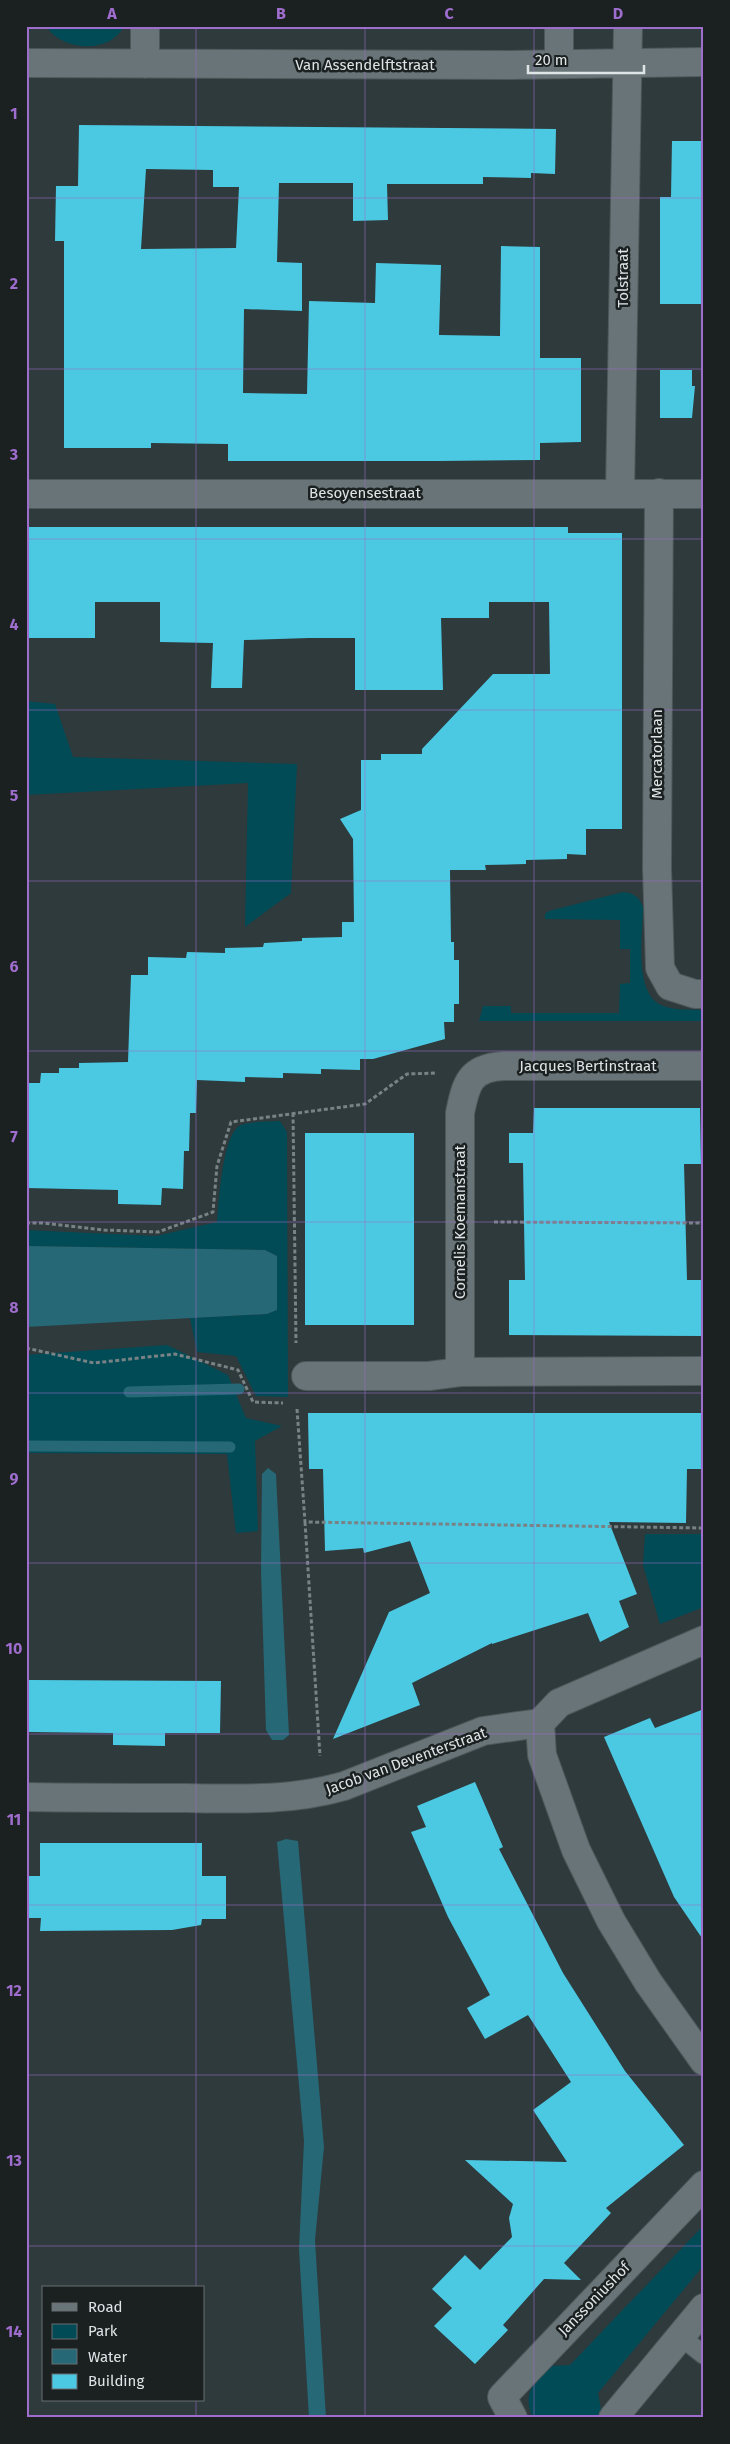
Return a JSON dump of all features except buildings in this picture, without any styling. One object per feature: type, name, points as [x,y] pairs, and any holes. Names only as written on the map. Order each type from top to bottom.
[{"type":"street","points":[[145,26],[145,64]]},
{"type":"street","points":[[559,26],[559,64]]},
{"type":"street","name":"Tolstraat","points":[[620,493],[628,26]]},
{"type":"street","name":"Van Assendelftstraat","points":[[26,63],[559,64],[704,62]]},
{"type":"street","name":"Mercatorlaan","points":[[659,493],[657,868],[660,968],[670,986],[699,994]]},
{"type":"street","name":"Besoyensestraat","points":[[26,494],[704,494]]},
{"type":"street","name":"Jacques Bertinstraat","points":[[474,1075],[484,1067],[503,1066],[704,1066]]},
{"type":"street","name":"Cornelis Koemanstraat","points":[[460,1372],[460,1113],[464,1093],[474,1075]]},
{"type":"street","points":[[306,1376],[430,1376],[460,1372],[704,1371]]},
{"type":"street","points":[[704,1640],[559,1703],[540,1723],[542,1755],[576,1850],[611,1921],[648,1982],[704,2061]]},
{"type":"street","name":"Jacob van Deventerstraat","points":[[26,1798],[252,1799],[290,1797],[323,1792],[344,1786],[483,1730],[540,1723]]},
{"type":"street","name":"Janssoniushof","points":[[513,2418],[502,2397],[704,2185]]},
{"type":"street","points":[[613,2418],[704,2308]]},
{"type":"lane","points":[[681,2337],[704,2355]]},
{"type":"path","points":[[26,1223],[44,1223],[104,1230],[158,1232],[213,1212],[217,1166],[231,1122],[365,1104],[407,1074],[474,1075]]},
{"type":"path","points":[[293,1113],[296,1347]]},
{"type":"path","points":[[460,1222],[704,1223]]},
{"type":"path","points":[[26,1348],[94,1363],[175,1354],[238,1370],[253,1402],[288,1403]]},
{"type":"path","points":[[296,1403],[323,1792]]},
{"type":"path","points":[[305,1522],[704,1528]]},
{"type":"green space","points":[[46,26],[124,26],[108,42],[85,46],[63,41]]},
{"type":"green space","points":[[26,701],[55,704],[73,757],[297,764],[291,893],[245,927],[248,783],[26,795]]},
{"type":"green space","points":[[623,892],[636,896],[643,907],[641,961],[646,988],[652,998],[666,1007],[704,1010],[704,1049],[702,1021],[479,1021],[483,1006],[511,1006],[511,1013],[619,1013],[620,984],[630,983],[630,949],[620,949],[620,920],[545,919],[545,914],[549,911]]},
{"type":"green space","points":[[280,1121],[287,1132],[288,1397],[256,1396],[236,1356],[197,1352],[190,1318],[267,1314],[277,1310],[277,1256],[265,1250],[26,1246],[26,1230],[156,1236],[217,1222],[223,1169],[230,1141],[235,1131],[245,1124]]},
{"type":"green space","points":[[167,1345],[228,1375],[246,1418],[282,1426],[255,1441],[258,1531],[236,1533],[227,1454],[26,1453],[26,1355]]},
{"type":"green space","points":[[645,1534],[704,1534],[704,1607],[660,1624],[643,1565]]},
{"type":"green space","points":[[704,2225],[704,2265],[598,2393],[602,2415],[600,2418],[533,2418],[530,2410],[529,2396],[534,2384],[547,2366],[570,2365]]},
{"type":"water","points":[[26,1246],[265,1250],[277,1256],[277,1310],[267,1314],[26,1327]]},
{"type":"water","points":[[268,1468],[276,1474],[289,1735],[283,1740],[272,1740],[266,1730],[261,1571],[262,1474]]},
{"type":"water","points":[[286,1839],[298,1841],[324,2147],[315,2240],[326,2418],[309,2418],[299,2249],[304,2141],[277,1842]]},
{"type":"waterway","points":[[129,1392],[239,1389]]},
{"type":"waterway","points":[[26,1446],[230,1447]]}]
